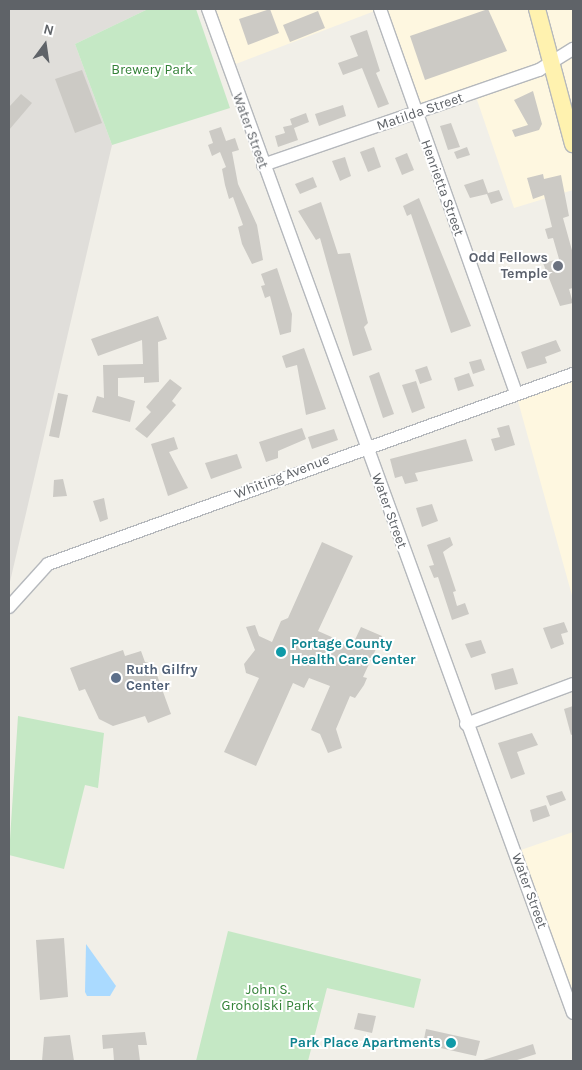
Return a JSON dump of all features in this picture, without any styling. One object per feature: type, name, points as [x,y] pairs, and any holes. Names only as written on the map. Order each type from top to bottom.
[{"type":"main road","points":[[537,9],[573,144]]},
{"type":"street","name":"Water Street","points":[[208,9],[262,165],[573,1013]]},
{"type":"street","name":"Henrietta Street","points":[[380,9],[516,394]]},
{"type":"street","name":"Matilda Street","points":[[262,165],[416,114],[537,71],[573,49]]},
{"type":"street","name":"Whiting Avenue","points":[[9,607],[48,564],[366,446],[573,374]]},
{"type":"street","points":[[466,724],[573,684]]},
{"type":"shaded area","points":[[9,9],[148,9],[75,44],[112,145],[9,586]]},
{"type":"shaded area","points":[[208,9],[380,9],[228,67]]},
{"type":"shaded area","points":[[380,9],[573,9],[573,190],[514,208],[475,94],[416,114]]},
{"type":"shaded area","points":[[573,374],[573,599],[516,394]]},
{"type":"shaded area","points":[[573,832],[573,1013],[515,852]]},
{"type":"green space","name":"Brewery Park","points":[[148,9],[196,9],[230,108],[112,145],[75,44]]},
{"type":"green space","points":[[18,716],[104,733],[98,788],[85,785],[64,869],[9,855]]},
{"type":"green space","name":"John S. Groholski Park","points":[[228,931],[421,979],[414,1008],[327,988],[308,1061],[196,1061]]},
{"type":"water","points":[[86,944],[116,986],[110,996],[87,996],[85,992]]},
{"type":"building","points":[[270,9],[279,33],[248,45],[239,19]]},
{"type":"building","points":[[488,9],[507,51],[425,80],[410,36]]},
{"type":"building","points":[[318,11],[325,28],[290,42],[283,25]]},
{"type":"building","points":[[367,30],[380,71],[376,73],[389,104],[378,108],[362,68],[343,75],[338,63],[358,56],[350,36]]},
{"type":"building","points":[[82,70],[102,123],[75,133],[55,79]]},
{"type":"building","points":[[533,91],[542,124],[539,130],[515,137],[512,130],[528,125],[514,100]]},
{"type":"building","points":[[21,94],[32,103],[9,130],[9,107]]},
{"type":"building","points":[[343,105],[346,116],[319,126],[315,114]]},
{"type":"building","points":[[306,113],[309,122],[294,128],[298,140],[278,147],[275,136],[285,133],[283,127],[292,125],[290,119]]},
{"type":"building","points":[[451,123],[460,147],[448,150],[440,126]]},
{"type":"building","points":[[221,127],[226,141],[235,138],[239,150],[232,152],[238,184],[257,225],[263,260],[252,264],[242,244],[238,227],[243,225],[233,197],[229,199],[225,185],[222,169],[226,167],[220,152],[212,156],[208,145],[213,143],[209,131]]},
{"type":"building","points":[[374,147],[381,167],[368,172],[360,152]]},
{"type":"building","points":[[467,147],[470,155],[457,159],[454,152]]},
{"type":"building","points":[[407,153],[414,170],[402,175],[395,158]]},
{"type":"building","points":[[345,157],[351,176],[340,181],[332,161]]},
{"type":"building","points":[[543,174],[544,179],[561,175],[569,216],[563,218],[573,254],[573,288],[569,289],[573,303],[560,306],[543,263],[559,259],[553,238],[548,239],[545,229],[552,227],[544,195],[533,199],[527,178]]},
{"type":"building","points":[[313,177],[317,187],[300,194],[295,184]]},
{"type":"building","points":[[483,179],[488,193],[499,190],[503,200],[491,204],[487,194],[470,198],[464,185]]},
{"type":"building","points":[[419,198],[471,326],[451,333],[411,214],[407,216],[403,206]]},
{"type":"building","points":[[321,202],[338,254],[350,253],[368,323],[364,327],[372,350],[353,356],[320,238],[316,240],[298,211]]},
{"type":"building","points":[[277,268],[292,314],[291,332],[280,335],[270,296],[265,298],[261,286],[265,285],[261,274]]},
{"type":"building","points":[[158,316],[167,339],[158,342],[159,382],[144,383],[144,377],[118,378],[118,396],[135,401],[130,422],[92,412],[97,396],[104,398],[103,365],[143,364],[142,340],[98,356],[91,339]]},
{"type":"building","points":[[556,340],[561,351],[545,357],[547,363],[527,369],[521,352]]},
{"type":"building","points":[[304,348],[326,409],[306,415],[297,365],[286,368],[282,356]]},
{"type":"building","points":[[481,359],[485,370],[473,374],[469,362]]},
{"type":"building","points":[[427,366],[432,380],[420,384],[415,370]]},
{"type":"building","points":[[379,372],[394,414],[383,418],[369,376]]},
{"type":"building","points":[[469,373],[474,386],[458,391],[454,378]]},
{"type":"building","points":[[170,379],[182,388],[172,401],[176,405],[147,438],[135,429],[151,412],[146,407]]},
{"type":"building","points":[[416,381],[425,408],[412,413],[402,385]]},
{"type":"building","points":[[58,393],[68,395],[59,438],[49,436]]},
{"type":"building","points":[[509,425],[515,445],[495,451],[491,439],[500,437],[497,428]]},
{"type":"building","points":[[302,428],[306,439],[278,451],[278,458],[266,462],[259,442]]},
{"type":"building","points":[[334,429],[338,440],[312,449],[308,437]]},
{"type":"building","points":[[174,437],[178,449],[169,452],[188,488],[168,496],[151,444]]},
{"type":"building","points":[[466,439],[473,461],[415,473],[418,481],[405,484],[402,476],[395,478],[390,459]]},
{"type":"building","points":[[237,454],[242,468],[211,479],[205,463]]},
{"type":"building","points":[[63,479],[67,496],[53,497],[54,480]]},
{"type":"building","points":[[104,498],[108,519],[100,522],[93,501]]},
{"type":"building","points":[[432,504],[438,521],[422,527],[416,508]]},
{"type":"building","points":[[450,537],[453,545],[443,552],[456,591],[453,592],[457,606],[465,603],[469,614],[452,620],[438,577],[434,578],[429,566],[434,565],[427,545]]},
{"type":"building","name":"Portage County Health Care Center","points":[[322,542],[353,556],[318,631],[352,646],[361,627],[382,636],[363,677],[367,678],[364,685],[355,698],[350,696],[336,729],[342,748],[328,753],[320,734],[311,730],[330,686],[309,678],[304,688],[293,683],[256,766],[224,752],[259,678],[246,673],[244,664],[255,650],[246,627],[255,625],[259,636],[272,642],[281,621],[288,618]]},
{"type":"building","points":[[564,622],[568,632],[561,634],[564,644],[551,649],[543,628]]},
{"type":"building","points":[[481,640],[486,653],[471,658],[465,644]]},
{"type":"building","name":"Ruth Gilfry Center","points":[[123,650],[125,656],[141,651],[145,662],[153,664],[171,714],[148,723],[145,716],[113,726],[99,719],[85,689],[79,691],[70,668]]},
{"type":"building","points":[[513,668],[518,684],[495,690],[491,674]]},
{"type":"building","points":[[573,706],[573,734],[571,735],[564,709]]},
{"type":"building","points":[[532,733],[538,745],[517,752],[525,774],[511,779],[498,743]]},
{"type":"building","points":[[562,791],[566,800],[550,806],[546,796]]},
{"type":"building","points":[[546,805],[550,816],[533,822],[530,810]]},
{"type":"building","points":[[64,938],[68,997],[40,1000],[36,940]]},
{"type":"building","points":[[358,1013],[376,1016],[372,1033],[354,1029]]},
{"type":"building","name":"Park Place Apartments","points":[[426,1029],[480,1041],[476,1056],[423,1044]]},
{"type":"building","points":[[145,1032],[147,1045],[138,1045],[140,1061],[114,1061],[113,1048],[103,1049],[102,1035]]},
{"type":"building","points":[[70,1035],[74,1061],[42,1061],[44,1037]]},
{"type":"building","points":[[533,1044],[536,1054],[514,1061],[480,1061]]},
{"type":"place","name":"Odd Fellows Temple","points":[[558,266]]},
{"type":"place","name":"Portage County Health Care Center","points":[[281,652]]},
{"type":"place","name":"Ruth Gilfry Center","points":[[116,678]]},
{"type":"place","name":"Park Place Apartments","points":[[451,1043]]}]
